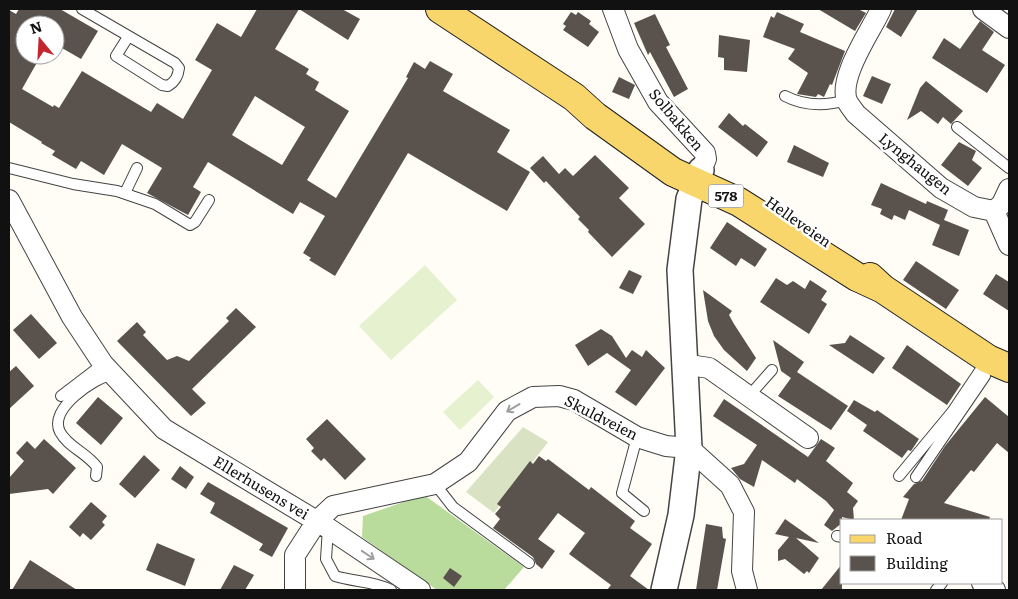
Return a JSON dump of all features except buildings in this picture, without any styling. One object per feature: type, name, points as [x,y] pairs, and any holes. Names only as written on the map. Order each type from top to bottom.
[{"type":"main road","name":"Helleveien","points":[[440,9],[574,97],[595,116],[664,166],[698,176],[857,277],[883,289],[999,365]]},
{"type":"street","points":[[847,100],[846,89],[849,72],[881,9]]},
{"type":"street","points":[[983,9],[1009,28]]},
{"type":"street","name":"Solbakken","points":[[611,11],[628,49],[658,102],[705,154],[706,159],[698,176]]},
{"type":"street","name":"Lynghaugen","points":[[847,100],[863,121],[941,188],[974,207],[994,212]]},
{"type":"street","points":[[664,590],[681,515],[688,448],[680,270],[686,211],[698,176]]},
{"type":"street","points":[[1009,189],[1002,204],[994,212],[1009,245]]},
{"type":"street","name":"Ellerhusens vei","points":[[9,200],[72,317],[108,369],[164,429],[323,524],[420,590]]},
{"type":"street","points":[[683,364],[710,368],[808,438]]},
{"type":"street","name":"Skuldveien","points":[[295,590],[295,555],[323,524],[333,506],[435,484],[468,462],[507,411],[533,397],[559,396],[574,400],[637,437],[666,446],[688,448]]},
{"type":"street","points":[[688,448],[730,485],[744,512],[742,571],[747,590]]},
{"type":"street","points":[[984,584],[995,590]]},
{"type":"lane","points":[[82,9],[174,63],[179,68],[178,75],[173,83],[168,86],[162,85],[116,56],[128,37]]},
{"type":"lane","points":[[785,96],[801,103],[832,104],[847,100]]},
{"type":"lane","points":[[957,127],[1009,168]]},
{"type":"lane","points":[[9,168],[73,184],[125,193],[154,204],[190,225],[195,222],[209,200]]},
{"type":"lane","points":[[125,193],[137,168]]},
{"type":"lane","points":[[899,476],[952,412],[999,365]]},
{"type":"lane","points":[[916,477],[965,407],[999,365]]},
{"type":"lane","points":[[61,396],[108,369]]},
{"type":"lane","points":[[96,476],[96,467],[93,462],[62,435],[58,419],[61,410],[72,399],[108,369]]},
{"type":"lane","points":[[749,396],[772,370]]},
{"type":"lane","points":[[637,437],[622,493],[644,511]]},
{"type":"lane","points":[[435,484],[453,507],[529,563]]},
{"type":"lane","points":[[323,524],[326,559],[335,576],[356,582],[379,584],[391,590]]},
{"type":"green space","points":[[425,265],[457,300],[391,360],[359,326]]},
{"type":"green space","points":[[478,380],[494,397],[460,430],[443,412]]},
{"type":"green space","points":[[523,427],[548,442],[494,513],[466,492]]},
{"type":"green space","points":[[424,495],[524,567],[504,590],[437,590],[362,537],[363,516]]}]
